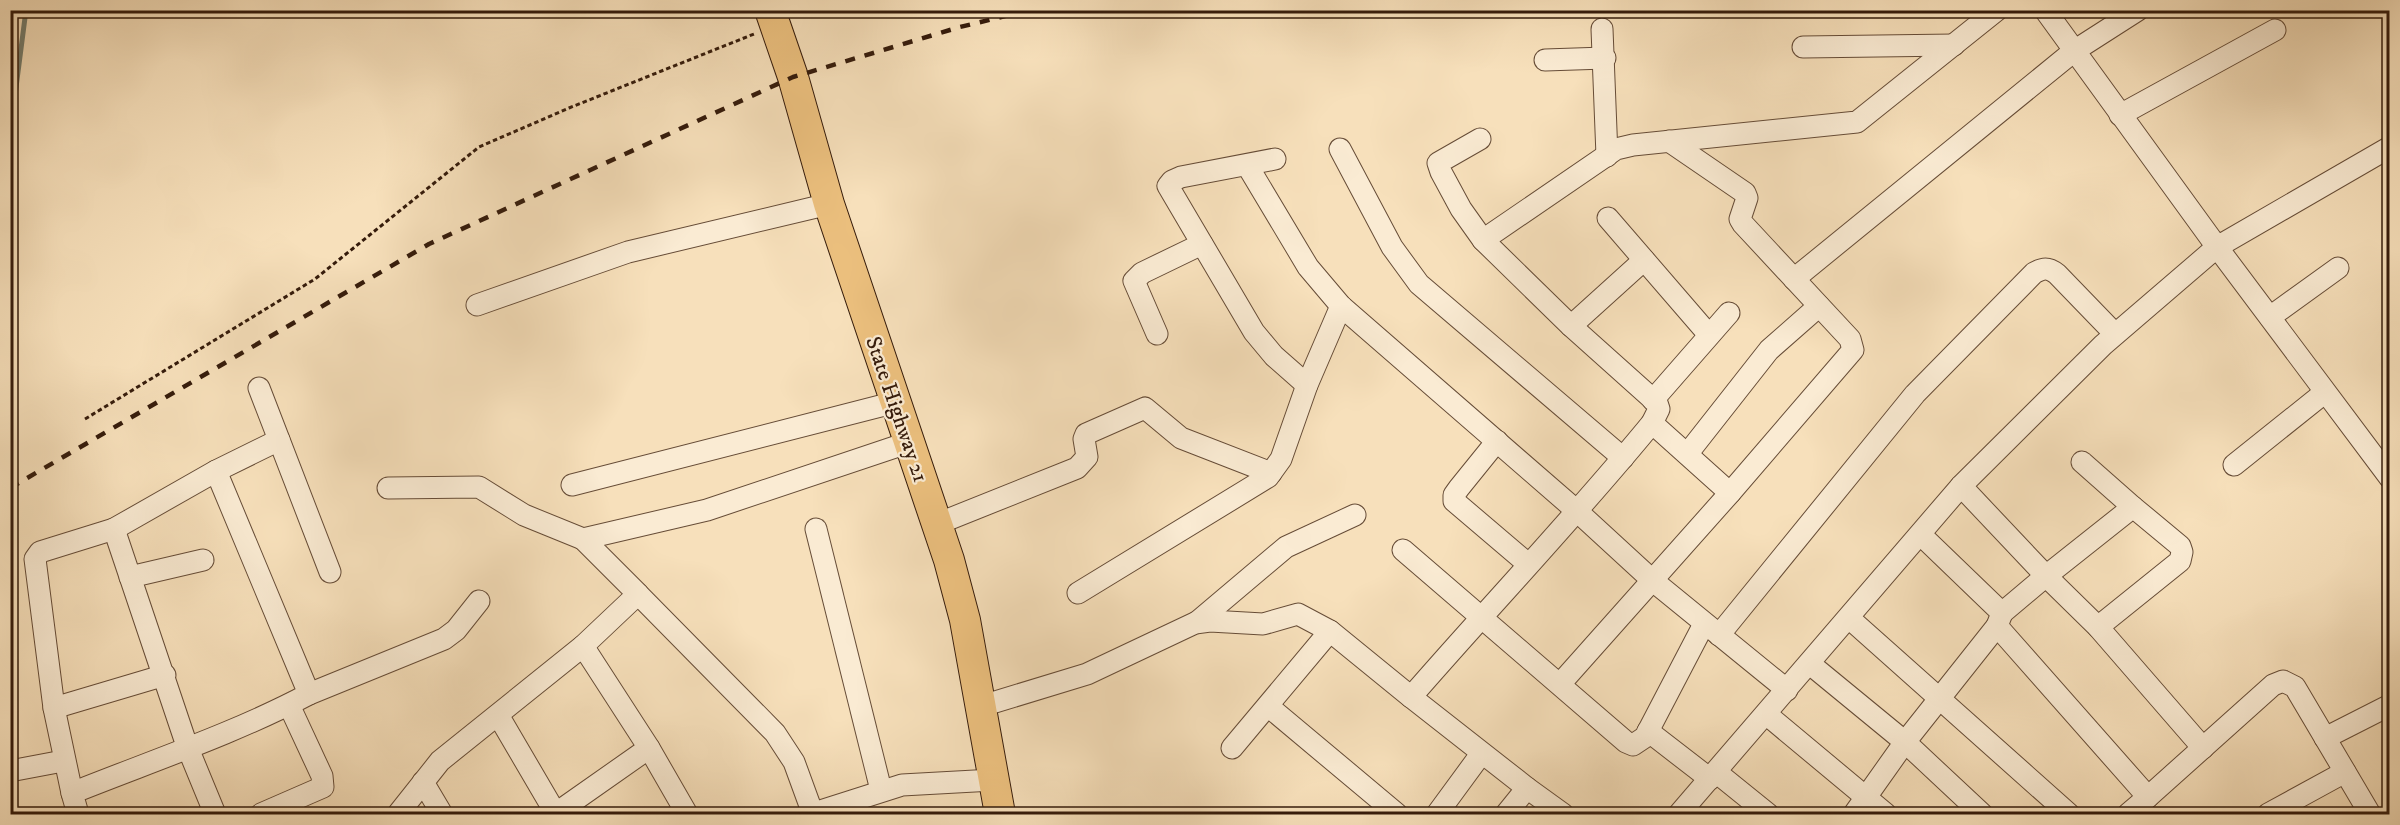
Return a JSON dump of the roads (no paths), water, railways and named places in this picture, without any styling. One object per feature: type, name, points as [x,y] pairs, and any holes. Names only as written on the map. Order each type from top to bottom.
[{"type":"highway","name":"State Highway 21","points":[[773,18],[793,77],[829,204],[937,524],[965,620],[1000,814]]},
{"type":"street","points":[[1483,240],[1616,149],[1633,145],[1857,122],[1997,10]]},
{"type":"street","points":[[2045,10],[2324,393],[2390,478]]},
{"type":"street","points":[[1794,279],[2074,51],[2138,10]]},
{"type":"street","points":[[1602,29],[1605,58],[1607,156]]},
{"type":"street","points":[[2120,115],[2275,30]]},
{"type":"street","points":[[1803,47],[1954,45]]},
{"type":"street","points":[[1545,60],[1605,58]]},
{"type":"street","points":[[1411,697],[1481,616],[1578,512],[1652,423],[1659,409],[1653,400],[1571,326],[1483,240],[1461,209],[1438,163],[1480,139]]},
{"type":"street","points":[[1560,684],[1730,493],[1853,350],[1850,339],[1740,219],[1747,198],[1745,193],[1669,141]]},
{"type":"street","points":[[1679,814],[1961,486],[2115,334],[2217,247],[2390,147]]},
{"type":"street","points":[[1340,149],[1392,247],[1419,284],[1623,458]]},
{"type":"street","points":[[1275,159],[1181,177],[1172,180],[1168,186],[1254,332],[1274,356],[1307,386]]},
{"type":"street","points":[[1246,165],[1308,267],[1341,306],[1578,512],[1652,580],[1787,690]]},
{"type":"street","points":[[477,305],[628,252],[829,204]]},
{"type":"street","points":[[1608,218],[1709,335]]},
{"type":"street","points":[[1157,333],[1134,281],[1142,273],[1202,244]]},
{"type":"street","points":[[1571,326],[1644,260]]},
{"type":"street","points":[[1403,550],[1626,742],[1634,745],[1640,742],[1648,731],[1712,629],[1915,394],[2034,273],[2042,268],[2050,269],[2057,274],[2115,334]]},
{"type":"street","points":[[2270,317],[2338,268]]},
{"type":"street","points":[[1077,593],[1271,473],[1281,459],[1307,386],[1341,306]]},
{"type":"street","points":[[1688,453],[1769,350],[1819,306]]},
{"type":"street","points":[[1653,400],[1729,313]]},
{"type":"street","points":[[259,388],[330,572]]},
{"type":"street","points":[[2234,465],[2324,393]]},
{"type":"street","points":[[572,485],[896,402]]},
{"type":"street","points":[[937,524],[1077,468],[1087,458],[1084,439],[1086,434],[1145,408],[1181,438],[1271,473]]},
{"type":"street","points":[[1652,423],[1730,493]]},
{"type":"street","points":[[78,814],[63,761],[34,560],[40,552],[114,529],[216,471],[279,440]]},
{"type":"street","points":[[1497,441],[1458,488],[1454,501],[1528,564]]},
{"type":"street","points":[[584,539],[707,510],[910,442]]},
{"type":"street","points":[[2082,462],[2180,546],[2182,552],[2180,561],[2098,627]]},
{"type":"street","points":[[216,471],[309,694]]},
{"type":"street","points":[[1961,486],[2098,627],[2203,748]]},
{"type":"street","points":[[388,488],[479,487],[525,515],[584,539],[775,734],[794,762],[812,814],[902,785],[993,780]]},
{"type":"street","points":[[1861,806],[1905,742],[2000,619],[2046,576],[2133,507]]},
{"type":"street","points":[[1195,624],[1286,547],[1355,515]]},
{"type":"street","points":[[114,529],[187,746],[215,814]]},
{"type":"street","points":[[816,529],[881,790]]},
{"type":"street","points":[[1921,535],[2000,619],[2148,797]]},
{"type":"street","points":[[130,577],[203,560]]},
{"type":"street","points":[[398,814],[440,761],[584,646],[638,594]]},
{"type":"street","points":[[72,793],[444,639],[456,630],[479,601]]},
{"type":"street","points":[[982,706],[1087,674],[1195,624],[1210,621],[1263,624],[1298,614],[1330,631],[1481,754],[1563,814]]},
{"type":"street","points":[[1849,618],[2069,814]]},
{"type":"street","points":[[1232,748],[1330,631]]},
{"type":"street","points":[[584,646],[649,748],[687,814]]},
{"type":"street","points":[[1810,663],[1905,742],[1982,814]]},
{"type":"street","points":[[54,708],[165,675]]},
{"type":"street","points":[[2128,814],[2273,685],[2283,681],[2295,687],[2370,814]]},
{"type":"street","points":[[261,814],[317,792],[324,783],[289,705]]},
{"type":"street","points":[[2325,738],[2390,705]]},
{"type":"street","points":[[1268,706],[1397,814]]},
{"type":"street","points":[[1766,714],[1861,806],[1886,814]]},
{"type":"street","points":[[498,715],[555,814],[649,748]]},
{"type":"street","points":[[1648,731],[1768,814]]},
{"type":"street","points":[[1437,814],[1481,754]]},
{"type":"street","points":[[10,771],[63,761]]},
{"type":"street","points":[[2268,814],[2345,772]]},
{"type":"street","points":[[423,782],[442,814]]},
{"type":"street","points":[[1506,814],[1527,788]]},
{"type":"waterway","points":[[10,134],[26,10]]},
{"type":"railway","points":[[10,488],[429,244],[793,77],[960,27],[1030,10]]}]
